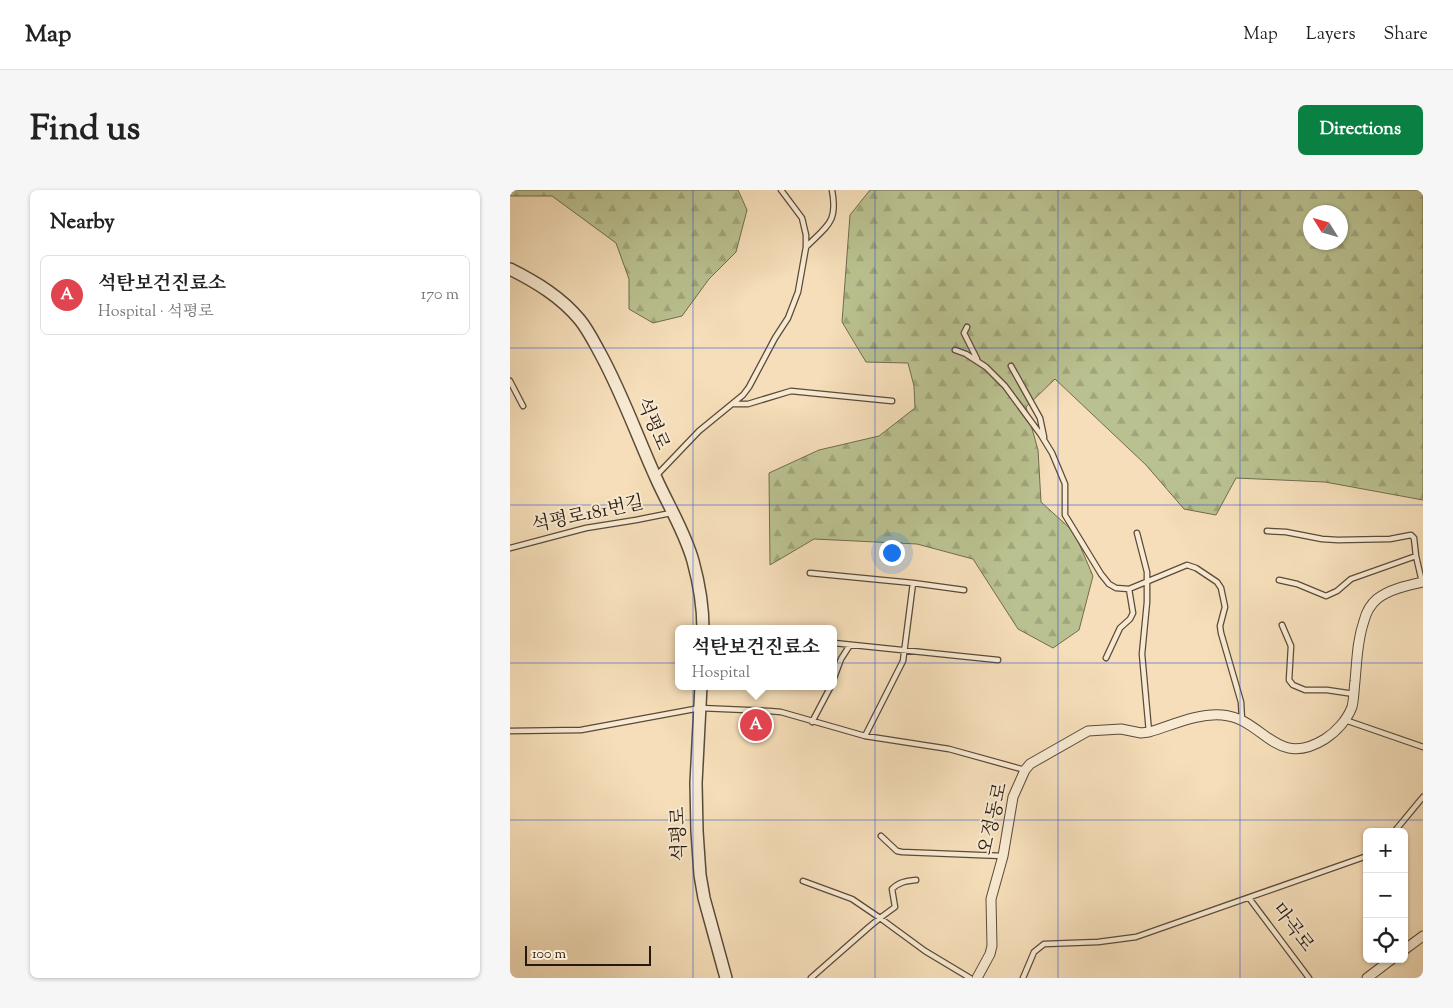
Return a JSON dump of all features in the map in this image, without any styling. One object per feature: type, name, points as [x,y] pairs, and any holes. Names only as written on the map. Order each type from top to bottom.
[{"type":"street","name":"석평로","points":[[510,269],[530,279],[552,294],[581,321],[592,338],[610,372],[693,560],[699,590],[703,625]]},
{"type":"street","name":"오정동로","points":[[977,978],[990,954],[992,946],[991,899],[1003,856],[1012,797],[1024,770],[1030,764],[1088,731],[1121,729],[1141,733],[1149,732],[1207,715],[1224,715],[1242,720],[1258,730],[1266,738],[1285,747],[1301,748],[1315,744],[1326,738],[1345,720],[1352,707],[1360,633],[1372,603],[1386,593],[1423,582]]},
{"type":"street","name":"석평로","points":[[701,690],[696,831],[704,898],[726,978]]},
{"type":"street","points":[[1408,947],[1423,936]]},
{"type":"street","points":[[1367,978],[1387,963]]},
{"type":"lane","points":[[656,477],[699,431],[733,404],[749,387],[788,318],[798,292],[806,247],[805,227],[802,218],[781,190]]},
{"type":"lane","points":[[806,247],[832,220],[835,205],[832,190]]},
{"type":"lane","points":[[967,327],[964,333],[978,360]]},
{"type":"lane","points":[[955,350],[978,360],[986,366],[1005,386],[1045,440],[1060,469],[1065,484],[1065,516],[1109,584],[1116,588],[1130,589],[1187,565],[1196,568],[1217,582],[1221,588],[1224,600],[1224,614],[1220,633],[1241,702],[1242,720]]},
{"type":"lane","points":[[1012,366],[1040,418],[1045,440]]},
{"type":"lane","points":[[510,381],[523,406]]},
{"type":"lane","points":[[733,404],[748,404],[791,391],[892,401]]},
{"type":"lane","name":"석평로181번길","points":[[510,548],[586,528],[672,512]]},
{"type":"lane","name":"오정동로","points":[[1267,531],[1338,540],[1390,539],[1411,535],[1414,538],[1416,556],[1423,582]]},
{"type":"lane","points":[[1137,533],[1147,572],[1142,654],[1149,732]]},
{"type":"lane","points":[[1279,580],[1297,584],[1326,596],[1332,594],[1351,579],[1416,556]]},
{"type":"lane","points":[[810,573],[964,590]]},
{"type":"lane","points":[[865,736],[903,661],[913,583]]},
{"type":"lane","points":[[1106,658],[1117,632],[1133,613],[1130,589]]},
{"type":"lane","points":[[1282,625],[1291,646],[1289,680],[1293,685],[1305,690],[1327,690],[1354,694]]},
{"type":"lane","points":[[837,643],[998,660]]},
{"type":"lane","points":[[837,670],[850,645]]},
{"type":"lane","points":[[812,722],[829,690]]},
{"type":"lane","points":[[510,731],[581,730],[700,708],[781,712],[865,736],[949,749],[1024,770]]},
{"type":"lane","points":[[1345,720],[1423,747]]},
{"type":"lane","points":[[1397,828],[1423,797]]},
{"type":"lane","points":[[881,836],[897,851],[902,852],[1003,856]]},
{"type":"lane","points":[[1024,978],[1034,952],[1044,944],[1098,942],[1136,937],[1363,857]]},
{"type":"lane","points":[[811,978],[869,927],[895,907],[892,889],[896,884],[916,880]]},
{"type":"lane","points":[[802,881],[852,899],[925,951],[970,978]]},
{"type":"lane","name":"마곡로","points":[[1249,898],[1309,978]]},
{"type":"green space","points":[[510,190],[738,190],[747,210],[736,252],[709,279],[682,316],[653,323],[629,309],[629,279],[616,243],[552,196],[510,196]]},
{"type":"green space","points":[[870,190],[1423,190],[1423,500],[1325,482],[1236,478],[1216,515],[1184,509],[1146,465],[1055,379],[1026,407],[1038,450],[1041,502],[1074,532],[1093,576],[1079,630],[1053,648],[1018,629],[973,559],[917,544],[814,539],[770,565],[769,473],[819,450],[879,436],[915,408],[914,386],[908,363],[866,362],[842,322],[850,215]]},
{"type":"place","name":"석탄보건진료소","points":[[756,725]]}]
